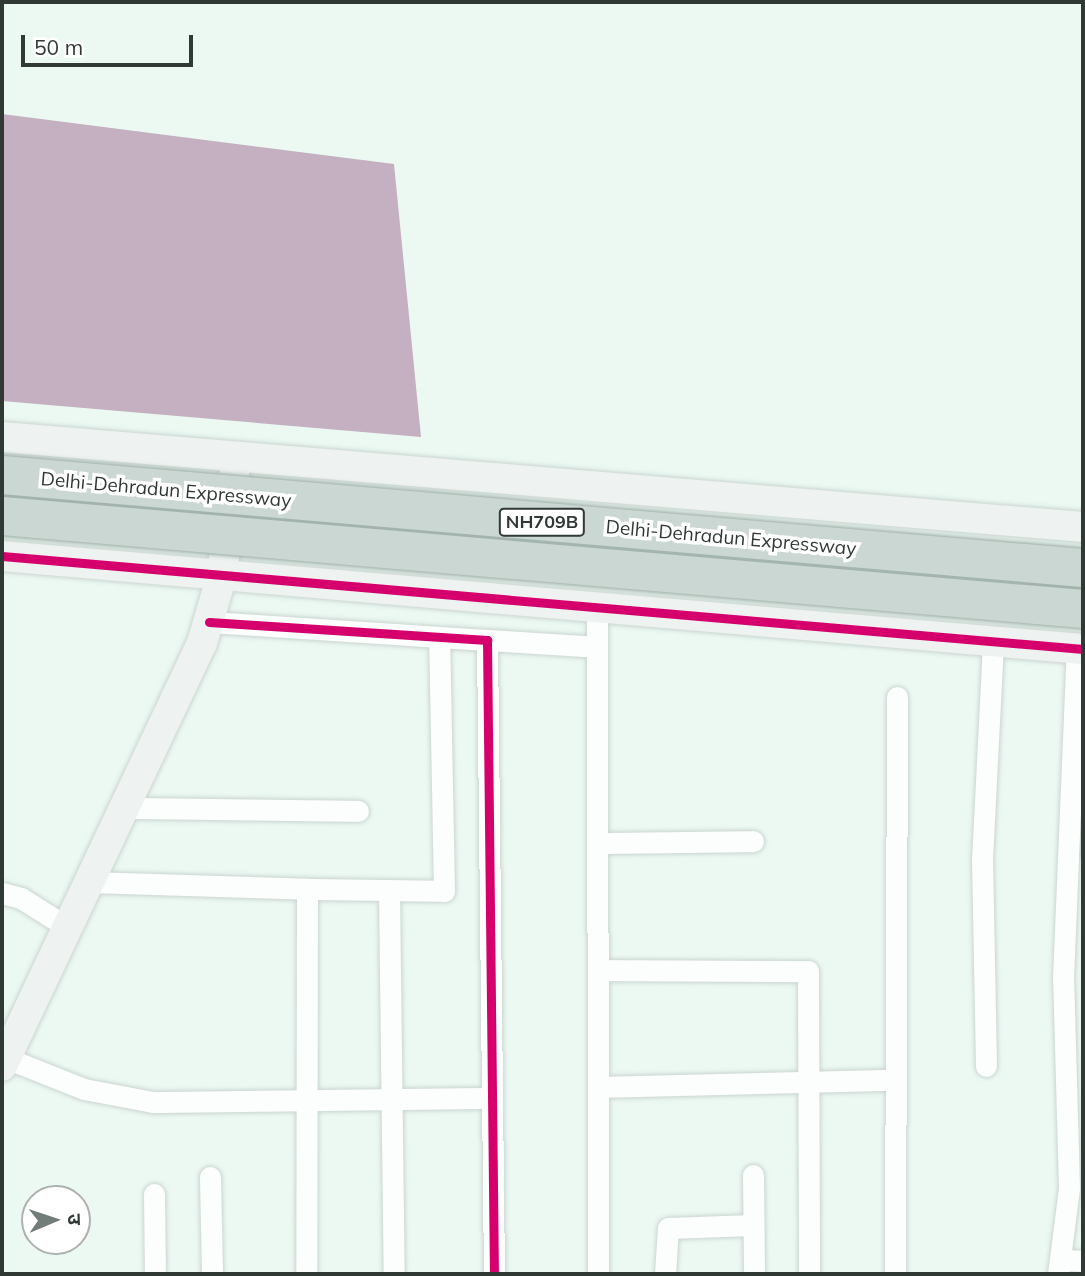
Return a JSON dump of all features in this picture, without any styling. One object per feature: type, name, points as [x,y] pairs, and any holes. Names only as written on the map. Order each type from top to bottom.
[{"type":"highway","name":"Delhi-Dehradun Expressway","points":[[2,475],[1083,568]]},
{"type":"highway","name":"NH709B","points":[[2,516],[1083,609]]},
{"type":"street","points":[[2,437],[1083,527]]},
{"type":"street","points":[[236,457],[216,602],[126,807],[4,1062],[119,1098],[304,1102],[491,1098]]},
{"type":"street","points":[[2,556],[216,602],[439,637],[597,647]]},
{"type":"street","points":[[216,602],[597,608],[992,661],[1079,656],[1075,694],[1063,978],[1069,1188],[1059,1267],[1083,1261]]},
{"type":"street","points":[[597,608],[598,1274]]},
{"type":"street","points":[[89,882],[444,891],[439,637]]},
{"type":"street","points":[[487,640],[494,1274]]},
{"type":"street","points":[[986,1066],[982,860],[992,661]]},
{"type":"street","points":[[895,1274],[892,1080],[897,697]]},
{"type":"street","points":[[126,807],[358,811]]},
{"type":"street","points":[[598,843],[754,841]]},
{"type":"street","points":[[306,1274],[304,1102],[307,889]]},
{"type":"street","points":[[389,890],[394,1274]]},
{"type":"street","points":[[2,893],[21,898],[67,927]]},
{"type":"street","points":[[598,970],[808,971],[809,1274]]},
{"type":"street","points":[[598,1087],[892,1080]]},
{"type":"street","points":[[753,1175],[754,1274]]},
{"type":"street","points":[[210,1177],[212,1274]]},
{"type":"street","points":[[154,1194],[155,1274]]},
{"type":"street","points":[[665,1274],[668,1228],[753,1225]]},
{"type":"shaded area","points":[[2,114],[394,164],[421,437],[2,401]]},
{"type":"building","points":[[1083,815],[1083,857],[1075,857],[1073,816]]},
{"type":"cycle path","points":[[2,556],[1083,649]]},
{"type":"cycle path","points":[[209,622],[487,640],[494,1274]]}]
